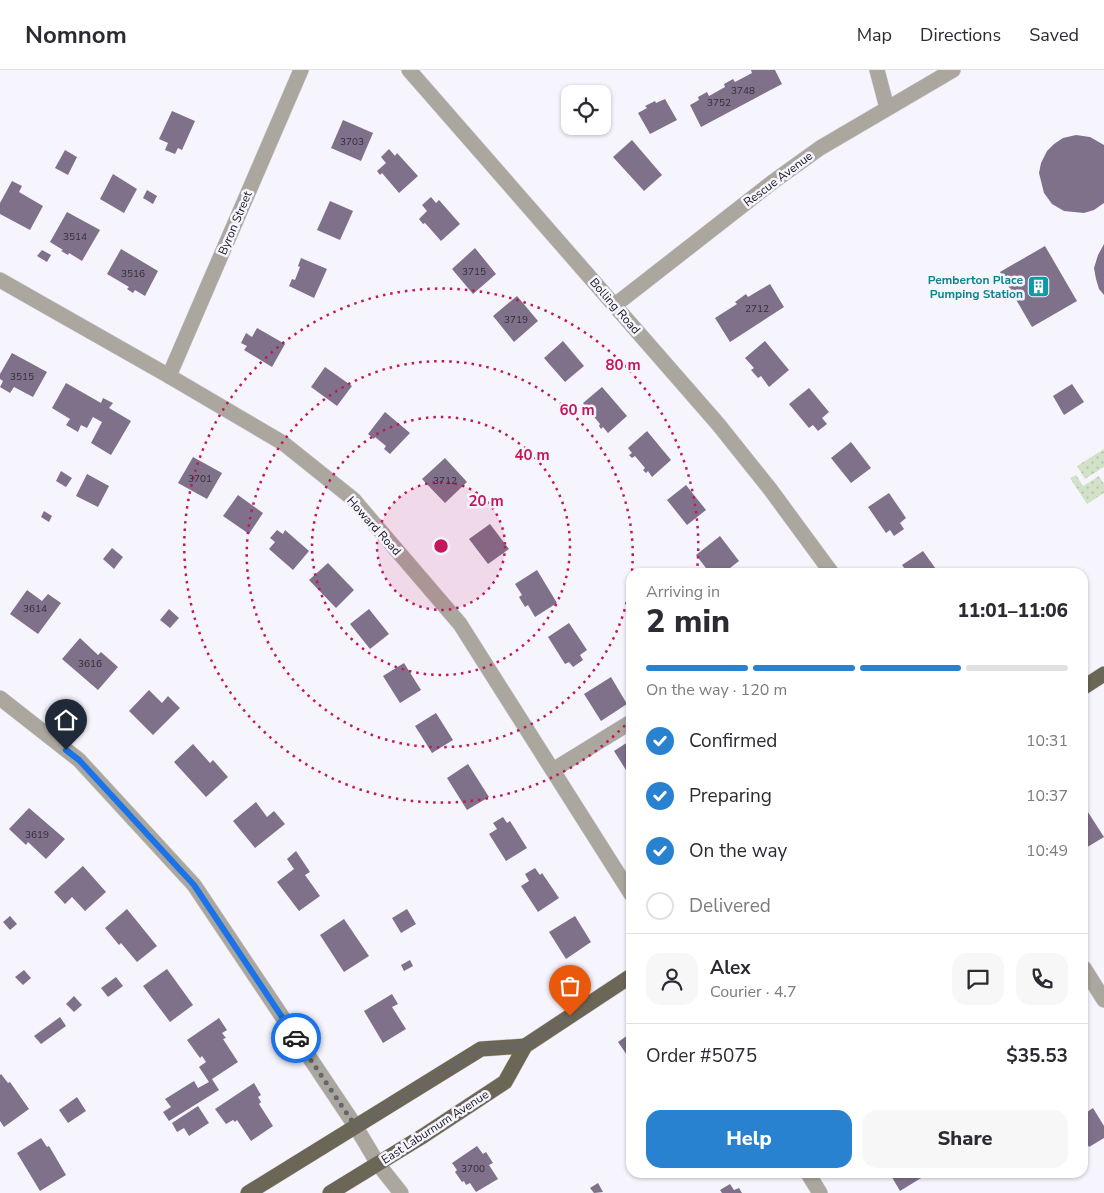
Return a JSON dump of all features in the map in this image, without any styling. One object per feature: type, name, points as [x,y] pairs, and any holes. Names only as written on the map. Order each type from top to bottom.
[{"type":"main road","points":[[1088,684],[1104,674]]},
{"type":"main road","name":"East Laburnum Avenue","points":[[330,1193],[506,1082],[525,1046],[626,979]]},
{"type":"main road","name":"East Laburnum Avenue","points":[[248,1193],[481,1049],[525,1046]]},
{"type":"street","name":"Byron Street","points":[[170,376],[301,70]]},
{"type":"street","name":"Bolling Road","points":[[409,70],[718,424],[753,467],[828,568]]},
{"type":"street","points":[[876,70],[887,108]]},
{"type":"street","name":"Rescue Avenue","points":[[615,305],[812,153],[953,70]]},
{"type":"street","name":"Howard Road","points":[[0,280],[170,376],[283,443],[353,499],[460,624],[626,886]]},
{"type":"street","points":[[0,698],[79,760],[194,885],[356,1127],[378,1164],[400,1193]]},
{"type":"street","points":[[553,770],[626,725]]},
{"type":"street","points":[[1088,974],[1104,1000]]},
{"type":"street","points":[[811,1178],[820,1193]]},
{"type":"green space","points":[[1104,449],[1104,467],[1085,479],[1077,466]]},
{"type":"green space","points":[[1076,475],[1083,486],[1099,476],[1104,484],[1104,493],[1087,504],[1070,478]]},
{"type":"building","points":[[751,70],[775,70],[782,84],[701,127],[690,105],[707,92],[709,96],[725,87],[724,84],[733,79],[735,82],[752,73]]},
{"type":"building","points":[[665,99],[677,120],[650,134],[638,113],[647,108],[645,106]]},
{"type":"building","points":[[172,111],[195,121],[182,150],[178,148],[175,154],[165,150],[168,143],[159,139]]},
{"type":"building","points":[[343,120],[373,133],[361,161],[331,148]]},
{"type":"building","points":[[1076,135],[1090,137],[1104,145],[1104,203],[1094,210],[1084,213],[1064,211],[1052,204],[1044,193],[1039,173],[1041,163],[1047,151],[1063,138]]},
{"type":"building","points":[[632,140],[662,175],[644,191],[613,157]]},
{"type":"building","points":[[389,149],[395,156],[397,153],[418,176],[399,193],[382,173],[380,175],[377,171],[386,163],[381,157]]},
{"type":"building","points":[[65,150],[77,157],[68,175],[55,168]]},
{"type":"building","points":[[113,174],[137,189],[124,213],[100,199]]},
{"type":"building","points":[[12,181],[22,186],[19,192],[43,206],[30,230],[0,214],[0,203]]},
{"type":"building","points":[[147,190],[157,196],[153,204],[143,198]]},
{"type":"building","points":[[431,197],[436,203],[439,200],[460,224],[441,241],[419,219],[427,211],[422,205]]},
{"type":"building","points":[[330,201],[353,211],[340,240],[317,230]]},
{"type":"building","points":[[67,212],[100,230],[82,261],[69,253],[68,255],[61,251],[63,250],[50,242]]},
{"type":"building","points":[[1104,244],[1104,295],[1099,289],[1094,268]]},
{"type":"building","name":"Pemberton Place Pumping Station","points":[[1045,246],[1077,301],[1032,327],[1000,272]]},
{"type":"building","points":[[475,248],[496,274],[473,294],[452,269]]},
{"type":"building","points":[[121,249],[158,271],[145,296],[135,290],[133,293],[127,289],[129,287],[107,274]]},
{"type":"building","points":[[42,250],[51,255],[47,262],[37,256]]},
{"type":"building","points":[[301,258],[327,269],[314,298],[289,286],[292,279],[295,280]]},
{"type":"building","points":[[770,284],[784,307],[730,342],[715,318],[737,304],[735,302],[746,294],[748,297]]},
{"type":"building","points":[[517,296],[538,321],[514,342],[493,316]]},
{"type":"building","points":[[257,328],[285,344],[272,367],[244,350],[247,346],[241,343],[246,333],[252,337]]},
{"type":"building","points":[[563,341],[584,366],[565,382],[544,358]]},
{"type":"building","points":[[765,341],[789,370],[769,387],[761,376],[758,378],[751,370],[754,368],[745,358]]},
{"type":"building","points":[[12,353],[47,372],[33,397],[14,387],[10,393],[0,387],[3,381],[0,379],[0,374]]},
{"type":"building","points":[[325,367],[352,386],[337,406],[311,387]]},
{"type":"building","points":[[66,383],[101,403],[103,398],[113,403],[109,408],[131,421],[111,455],[91,443],[102,422],[93,417],[87,428],[81,425],[78,432],[66,425],[70,419],[52,408]]},
{"type":"building","points":[[1072,384],[1084,402],[1064,415],[1053,396]]},
{"type":"building","points":[[602,387],[627,416],[608,433],[603,427],[601,429],[600,424],[590,412],[585,411],[587,409],[583,403]]},
{"type":"building","points":[[809,388],[829,412],[822,418],[827,424],[818,431],[813,425],[809,428],[789,404]]},
{"type":"building","points":[[385,412],[410,433],[390,454],[384,449],[386,446],[368,434]]},
{"type":"building","points":[[647,431],[671,460],[652,477],[648,471],[646,473],[643,470],[645,468],[635,456],[632,458],[629,455],[632,453],[628,448]]},
{"type":"building","points":[[851,442],[871,468],[851,483],[831,458]]},
{"type":"building","points":[[193,457],[222,473],[207,499],[178,483]]},
{"type":"building","points":[[445,458],[467,482],[445,503],[422,479]]},
{"type":"building","points":[[61,471],[72,478],[66,487],[56,481]]},
{"type":"building","points":[[87,474],[109,486],[98,507],[76,496]]},
{"type":"building","points":[[686,485],[706,510],[687,525],[667,500]]},
{"type":"building","points":[[889,493],[906,518],[900,523],[904,529],[894,536],[890,530],[886,533],[868,507]]},
{"type":"building","points":[[238,495],[263,513],[249,534],[223,516]]},
{"type":"building","points":[[44,511],[52,516],[49,522],[41,517]]},
{"type":"building","points":[[490,524],[509,549],[488,564],[469,539]]},
{"type":"building","points":[[277,530],[283,534],[285,530],[309,551],[293,570],[269,549],[275,542],[270,538]]},
{"type":"building","points":[[720,536],[739,561],[730,568],[706,568],[696,555]]},
{"type":"building","points":[[112,548],[123,557],[114,569],[103,559]]},
{"type":"building","points":[[923,551],[935,568],[904,568],[902,565]]},
{"type":"building","points":[[328,563],[354,590],[336,608],[309,580]]},
{"type":"building","points":[[537,570],[557,603],[535,617],[528,605],[525,607],[519,597],[522,595],[515,584]]},
{"type":"building","points":[[27,590],[42,601],[48,594],[61,603],[38,634],[10,614]]},
{"type":"building","points":[[169,609],[179,618],[170,628],[160,620]]},
{"type":"building","points":[[369,609],[389,634],[370,649],[350,624]]},
{"type":"building","points":[[569,623],[587,650],[580,655],[583,660],[573,667],[569,662],[565,664],[548,637]]},
{"type":"building","points":[[80,638],[98,655],[101,652],[118,667],[98,690],[62,659]]},
{"type":"building","points":[[404,663],[421,690],[400,703],[383,676]]},
{"type":"building","points":[[611,677],[626,705],[601,721],[584,694]]},
{"type":"building","points":[[149,690],[162,703],[168,696],[180,708],[153,735],[129,711]]},
{"type":"building","points":[[436,713],[453,740],[432,753],[415,726]]},
{"type":"building","points":[[626,743],[626,770],[614,751]]},
{"type":"building","points":[[193,744],[210,763],[213,760],[228,777],[206,797],[174,762]]},
{"type":"building","points":[[468,764],[489,797],[467,810],[447,778]]},
{"type":"building","points":[[256,802],[267,817],[274,811],[285,824],[255,848],[233,821]]},
{"type":"building","points":[[29,808],[65,839],[46,859],[28,842],[26,845],[9,829]]},
{"type":"building","points":[[1088,812],[1104,837],[1088,847]]},
{"type":"building","points":[[503,817],[507,823],[510,821],[527,848],[506,861],[489,834],[497,829],[493,823]]},
{"type":"building","points":[[296,851],[310,872],[305,875],[320,896],[299,911],[277,882],[294,869],[287,859]]},
{"type":"building","points":[[83,866],[106,892],[85,911],[72,897],[65,904],[54,892]]},
{"type":"building","points":[[535,868],[540,875],[542,873],[559,898],[538,912],[521,886],[529,881],[525,874]]},
{"type":"building","points":[[127,909],[157,946],[137,962],[105,928]]},
{"type":"building","points":[[407,909],[416,924],[401,933],[392,918]]},
{"type":"building","points":[[10,916],[17,924],[10,930],[3,922]]},
{"type":"building","points":[[575,916],[591,942],[566,959],[549,932]]},
{"type":"building","points":[[344,919],[369,956],[344,972],[320,935]]},
{"type":"building","points":[[410,960],[413,966],[404,971],[401,965]]},
{"type":"building","points":[[167,969],[193,1005],[170,1022],[143,986]]},
{"type":"building","points":[[24,970],[31,978],[23,985],[15,977]]},
{"type":"building","points":[[116,977],[123,986],[108,997],[101,988]]},
{"type":"building","points":[[392,994],[398,1004],[392,1007],[406,1029],[383,1043],[364,1011]]},
{"type":"building","points":[[74,996],[82,1005],[74,1012],[66,1004]]},
{"type":"building","points":[[60,1017],[66,1026],[41,1044],[34,1036]]},
{"type":"building","points":[[219,1018],[227,1030],[222,1033],[226,1038],[223,1039],[238,1062],[212,1079],[219,1090],[169,1121],[163,1112],[171,1107],[165,1099],[194,1081],[198,1088],[209,1082],[199,1067],[206,1062],[202,1056],[200,1058],[187,1040]]},
{"type":"building","points":[[626,1036],[626,1054],[618,1042]]},
{"type":"building","points":[[1,1074],[8,1083],[10,1082],[29,1109],[4,1127],[0,1121]]},
{"type":"building","points":[[254,1083],[261,1095],[258,1097],[261,1102],[259,1104],[273,1126],[251,1141],[237,1120],[226,1124],[215,1109]]},
{"type":"building","points":[[77,1097],[86,1111],[68,1123],[59,1110]]},
{"type":"building","points":[[198,1106],[209,1123],[189,1136],[184,1128],[177,1132],[172,1123]]},
{"type":"building","points":[[1093,1108],[1104,1126],[1104,1138],[1089,1147],[1088,1145],[1088,1111]]},
{"type":"building","points":[[41,1138],[47,1147],[49,1146],[66,1175],[40,1191],[17,1153]]},
{"type":"building","points":[[477,1146],[483,1154],[486,1152],[493,1163],[489,1165],[498,1179],[476,1192],[470,1183],[466,1185],[464,1181],[462,1182],[455,1172],[457,1170],[452,1163]]},
{"type":"building","points":[[892,1178],[921,1178],[900,1191]]},
{"type":"building","points":[[598,1183],[603,1192],[594,1193],[590,1188]]},
{"type":"building","points":[[730,1184],[734,1190],[739,1188],[742,1193],[722,1193],[720,1190]]},
{"type":"way so far","points":[[296,1038],[356,1127],[481,1049],[525,1046],[570,1016]]},
{"type":"place","name":"Pemberton Place Pumping Station","points":[[1039,287]]},
{"type":"route","points":[[66,750],[79,760],[194,885],[296,1038]]}]
